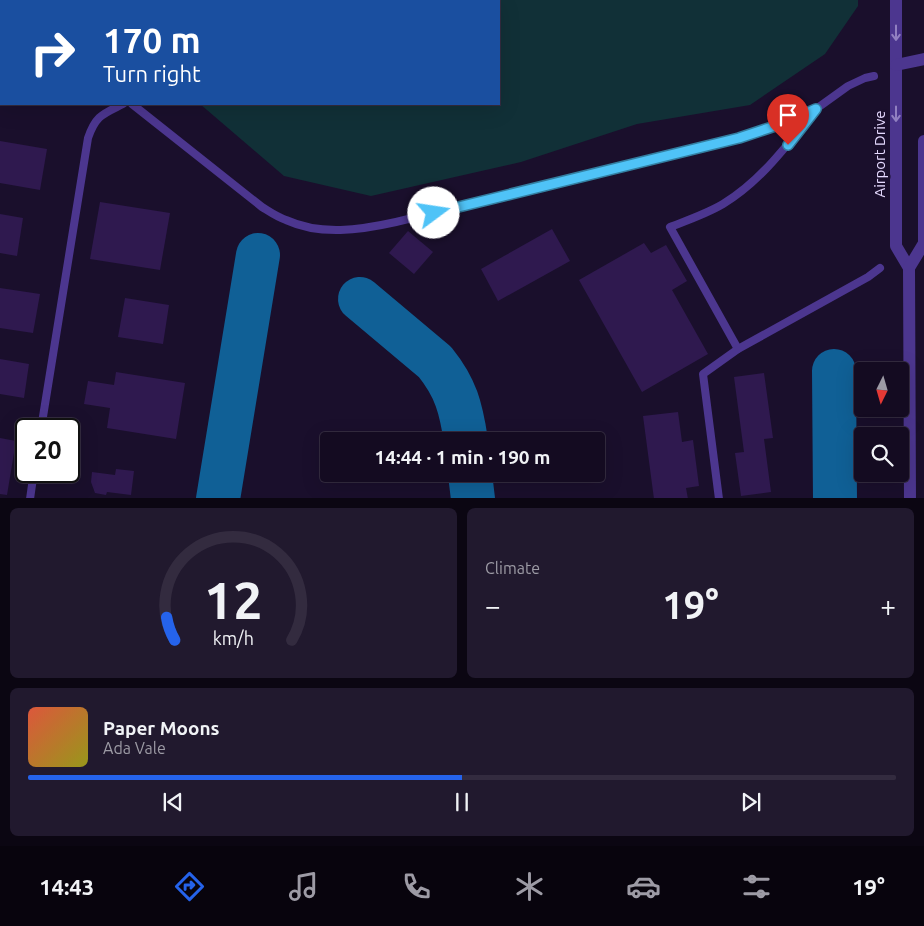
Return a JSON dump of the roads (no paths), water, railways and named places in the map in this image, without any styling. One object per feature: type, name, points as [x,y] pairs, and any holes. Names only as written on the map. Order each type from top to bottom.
[{"type":"street","name":"Airport Drive","points":[[896,0],[896,246],[909,268]]},
{"type":"street","points":[[896,65],[924,59]]},
{"type":"street","points":[[910,498],[909,268],[924,243],[924,141]]},
{"type":"lane","points":[[133,105],[262,207],[298,225],[339,230],[364,229],[396,222],[739,138],[781,124],[816,109],[848,86],[874,76]]},
{"type":"lane","points":[[43,418],[88,138],[91,128],[99,116],[121,105]]},
{"type":"lane","points":[[738,349],[670,226],[700,216],[722,205],[747,187],[774,161],[816,109]]},
{"type":"lane","points":[[718,498],[703,374],[738,349],[868,277],[880,268]]},
{"type":"lane","points":[[30,498],[32,483]]}]
